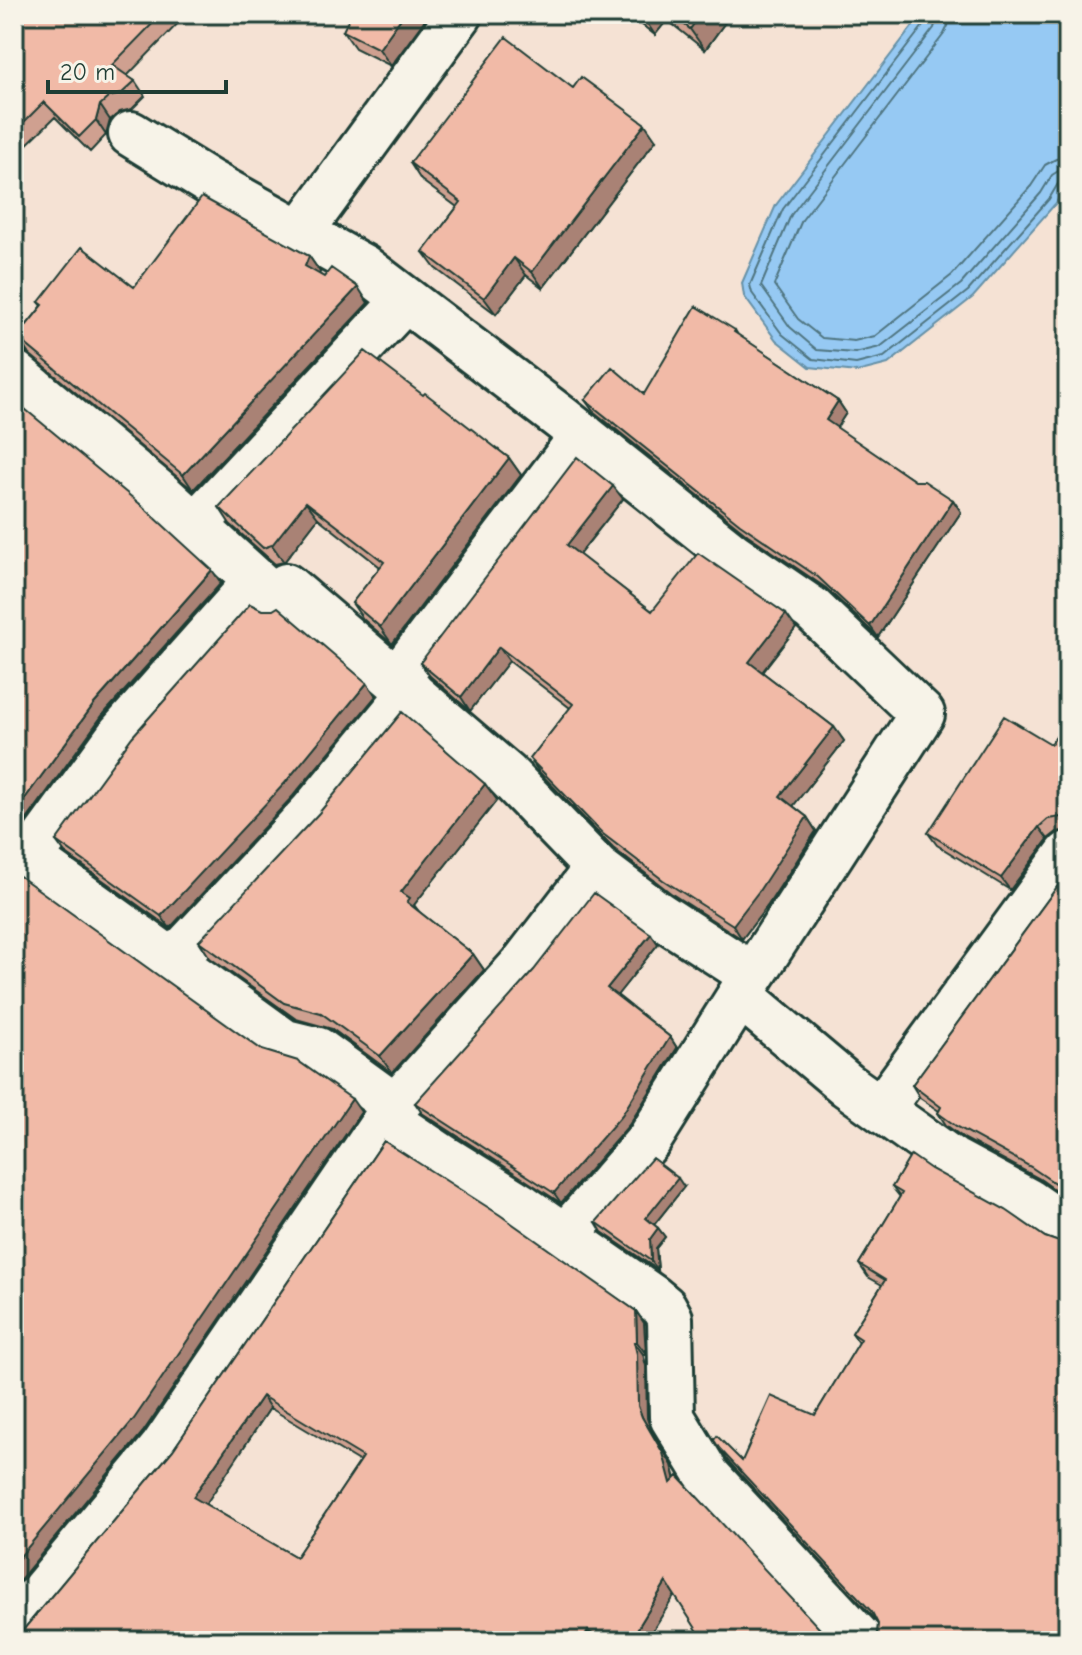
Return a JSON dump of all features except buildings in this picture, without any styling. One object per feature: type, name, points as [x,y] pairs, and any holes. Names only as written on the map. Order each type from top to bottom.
[{"type":"street","points":[[300,233],[460,14]]},
{"type":"street","points":[[131,134],[209,182],[363,267],[583,435],[733,555],[812,609],[922,714],[649,1140],[565,1236]]},
{"type":"street","points":[[195,525],[405,300]]},
{"type":"street","points":[[14,373],[165,498],[275,598],[286,586],[403,686],[507,775],[597,868],[746,985],[847,1085],[952,1160],[1028,1201],[1068,1229]]},
{"type":"street","points":[[173,961],[312,812],[583,435]]},
{"type":"street","points":[[256,581],[121,733],[22,852],[285,1042],[318,1050],[446,1159],[523,1207],[664,1307],[670,1318],[672,1417],[708,1476],[862,1641]]},
{"type":"street","points":[[881,1109],[1068,854]]},
{"type":"street","points":[[14,1626],[163,1447],[390,1113],[523,964],[597,868]]},
{"type":"water","points":[[922,14],[1068,14],[1068,182],[1056,203],[973,297],[888,364],[857,372],[810,367],[776,340],[744,296],[742,283],[776,205]]}]
